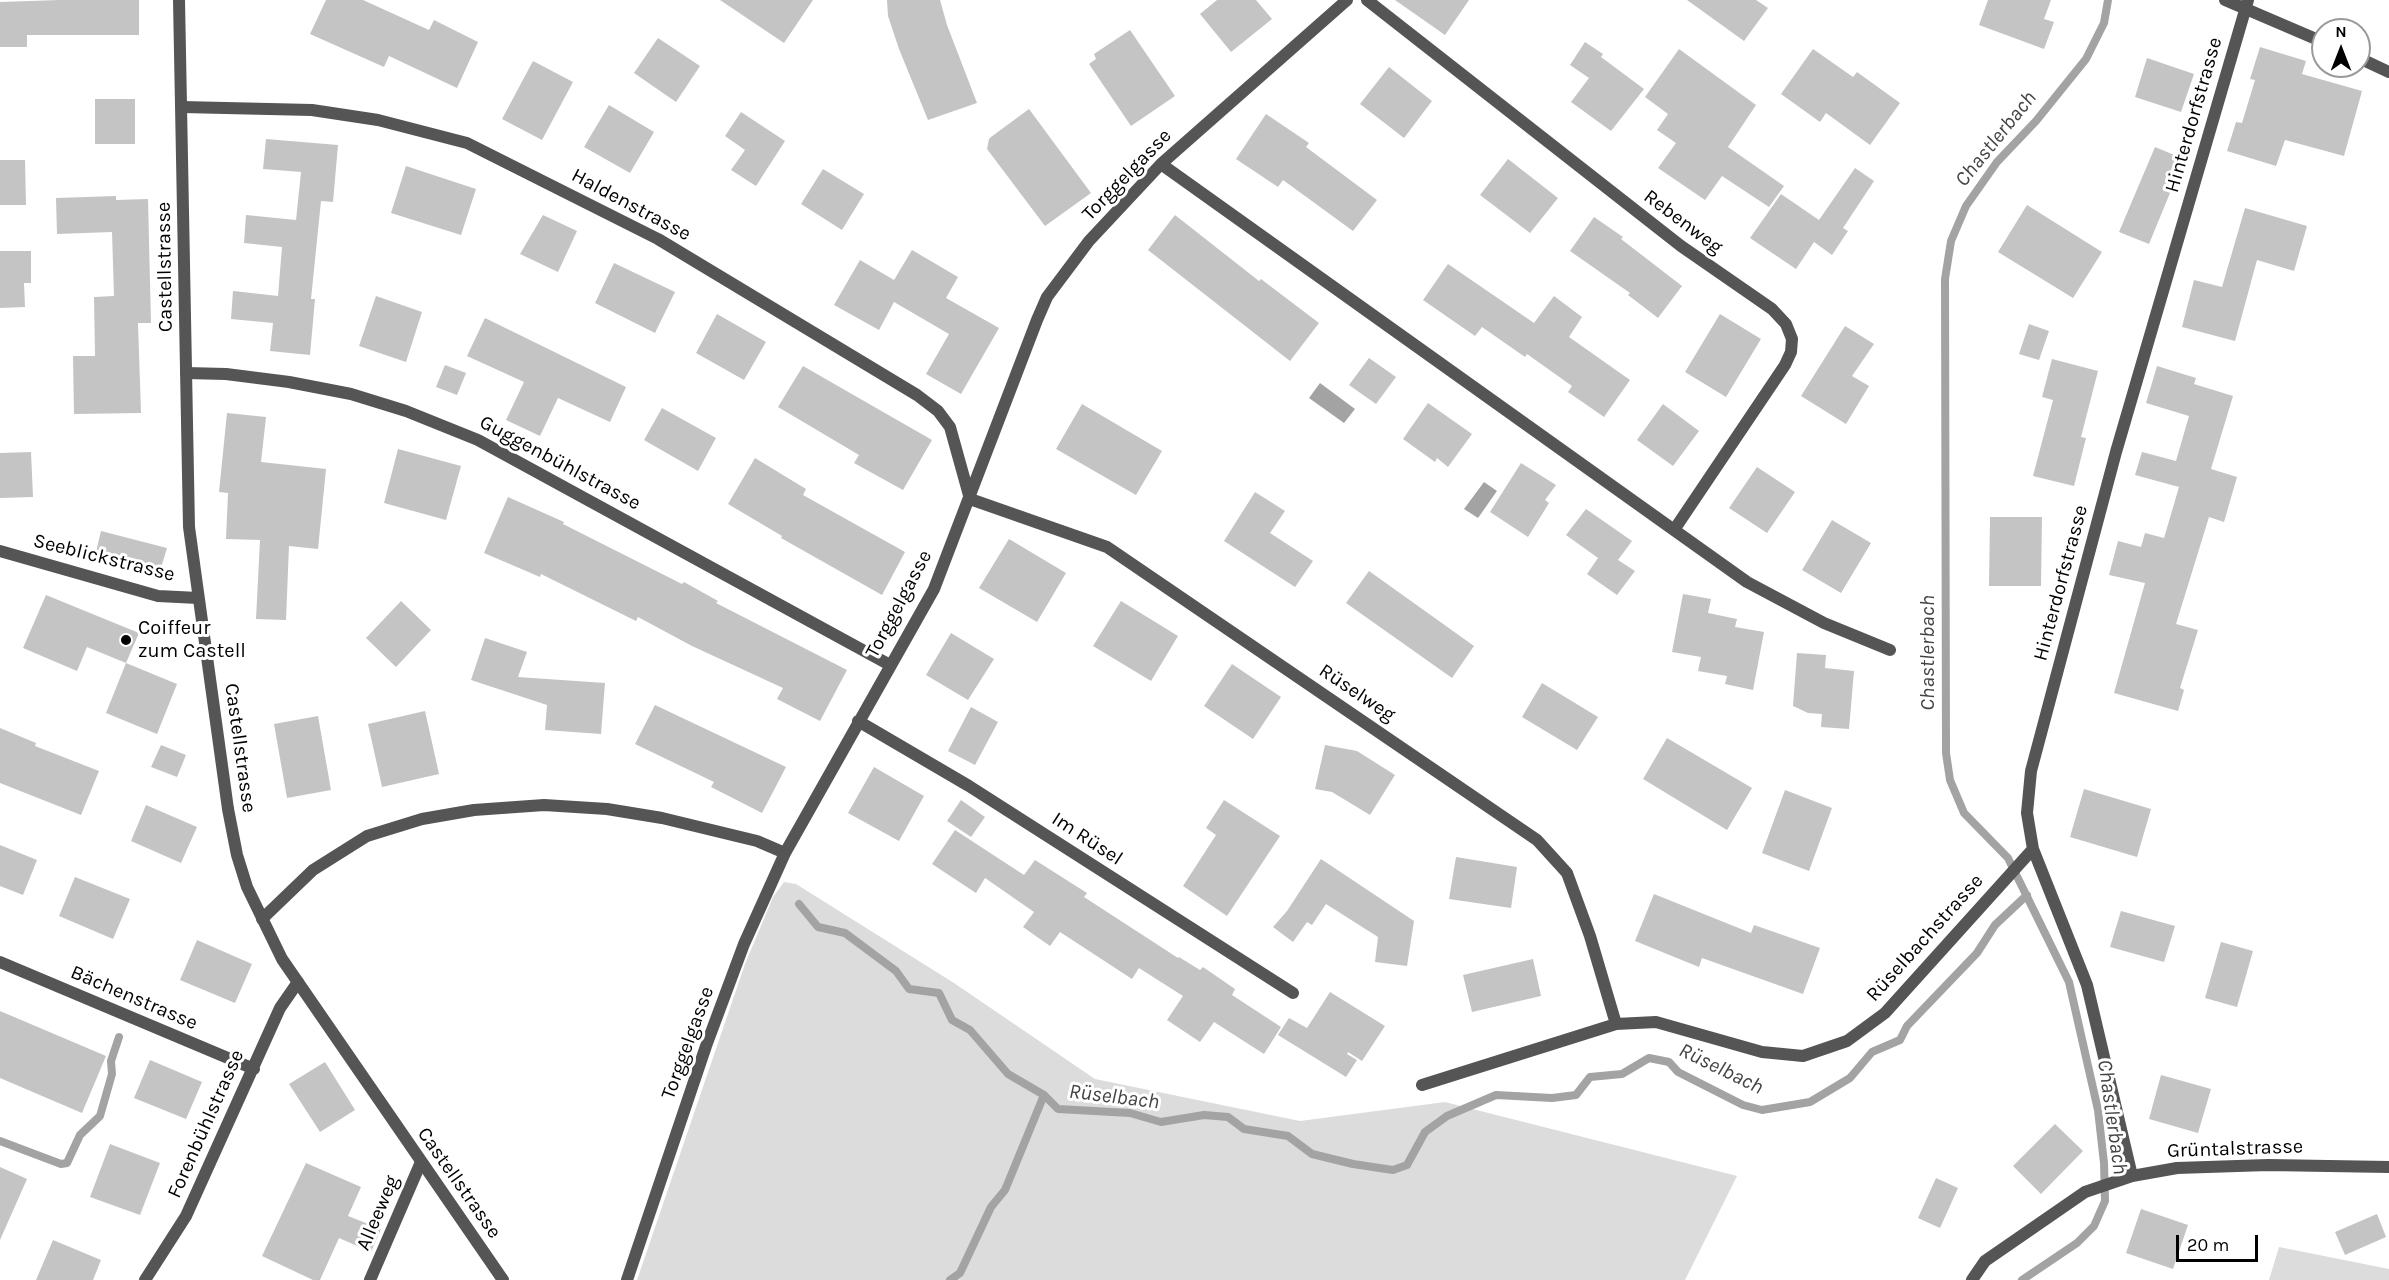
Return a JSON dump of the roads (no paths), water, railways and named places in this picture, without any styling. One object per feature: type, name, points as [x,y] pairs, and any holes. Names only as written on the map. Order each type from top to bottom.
[{"type":"street","name":"Castellstrasse","points":[[179,0],[187,496],[198,598],[237,855],[247,887],[282,959],[503,1280]]},
{"type":"street","name":"Torggelgasse","points":[[627,1280],[710,1036],[744,944],[785,853],[934,589],[1047,297],[1089,241],[1161,164],[1347,0]]},
{"type":"street","name":"Rebenweg","points":[[1367,0],[1681,246],[1772,309],[1786,324],[1792,339],[1791,352],[1785,365],[1674,530]]},
{"type":"street","points":[[2225,0],[2247,4],[2311,36]]},
{"type":"street","name":"Hinterdorfstrasse","points":[[2128,1178],[2087,985],[2033,849],[2027,813],[2031,771],[2116,452],[2247,4]]},
{"type":"street","points":[[2371,64],[2389,72]]},
{"type":"street","name":"Haldenstrasse","points":[[182,107],[312,110],[378,120],[467,143],[658,239],[917,395],[938,411],[950,427],[970,499]]},
{"type":"street","points":[[1161,164],[1747,582],[1824,623],[1890,650]]},
{"type":"street","name":"Guggenbühlstrasse","points":[[186,373],[226,374],[268,379],[351,394],[406,411],[478,440],[890,665]]},
{"type":"street","name":"Rüselweg","points":[[970,499],[1107,547],[1538,840],[1568,873],[1590,936],[1616,1024]]},
{"type":"street","name":"Seeblickstrasse","points":[[0,552],[158,596],[198,598]]},
{"type":"street","name":"Im Rüsel","points":[[858,721],[969,786],[1293,993]]},
{"type":"street","points":[[262,919],[313,870],[367,836],[422,819],[474,810],[544,805],[607,809],[662,818],[757,840],[785,853]]},
{"type":"street","name":"Rüselbachstrasse","points":[[1422,1085],[1616,1024],[1656,1022],[1762,1052],[1803,1056],[1847,1041],[1885,1013],[2033,849]]},
{"type":"street","name":"Bächenstrasse","points":[[0,962],[254,1069]]},
{"type":"street","name":"Forenbühlstrasse","points":[[145,1280],[186,1216],[280,1008],[298,982]]},
{"type":"street","name":"Alleeweg","points":[[370,1280],[421,1162]]},
{"type":"street","name":"Grüntalstrasse","points":[[1972,1280],[1984,1262],[2085,1192],[2128,1178],[2188,1167],[2268,1165],[2389,1167]]},
{"type":"waterway","name":"Chastlerbach","points":[[2022,1280],[2077,1243],[2094,1226],[2105,1201],[2104,1163],[2098,1110],[2069,982],[2008,858],[1964,813],[1950,780],[1946,753],[1945,279],[1951,241],[1966,206],[1997,162],[2036,121],[2086,59],[2104,23],[2108,0]]},
{"type":"waterway","name":"Rüselbach","points":[[950,1280],[960,1273],[991,1207],[1005,1190],[1044,1095],[1058,1109],[1130,1113],[1161,1122],[1204,1115],[1228,1117],[1244,1129],[1288,1136],[1312,1154],[1353,1164],[1393,1170],[1407,1165],[1425,1132],[1447,1116],[1496,1095],[1552,1098],[1576,1095],[1590,1077],[1622,1074],[1649,1058],[1669,1062],[1678,1072],[1743,1105],[1762,1110],[1810,1102],[1850,1078],[1872,1052],[1900,1040],[1907,1026],[1977,953],[1995,925],[2027,895]]},
{"type":"waterway","points":[[799,904],[818,927],[845,933],[896,971],[909,989],[939,993],[952,1020],[970,1030],[1008,1074],[1044,1095]]},
{"type":"waterway","points":[[0,1141],[61,1164],[67,1163],[80,1135],[100,1116],[112,1074],[111,1061],[119,1037]]},
{"type":"place","name":"Coiffeur zum Castell","points":[[126,640]]}]
